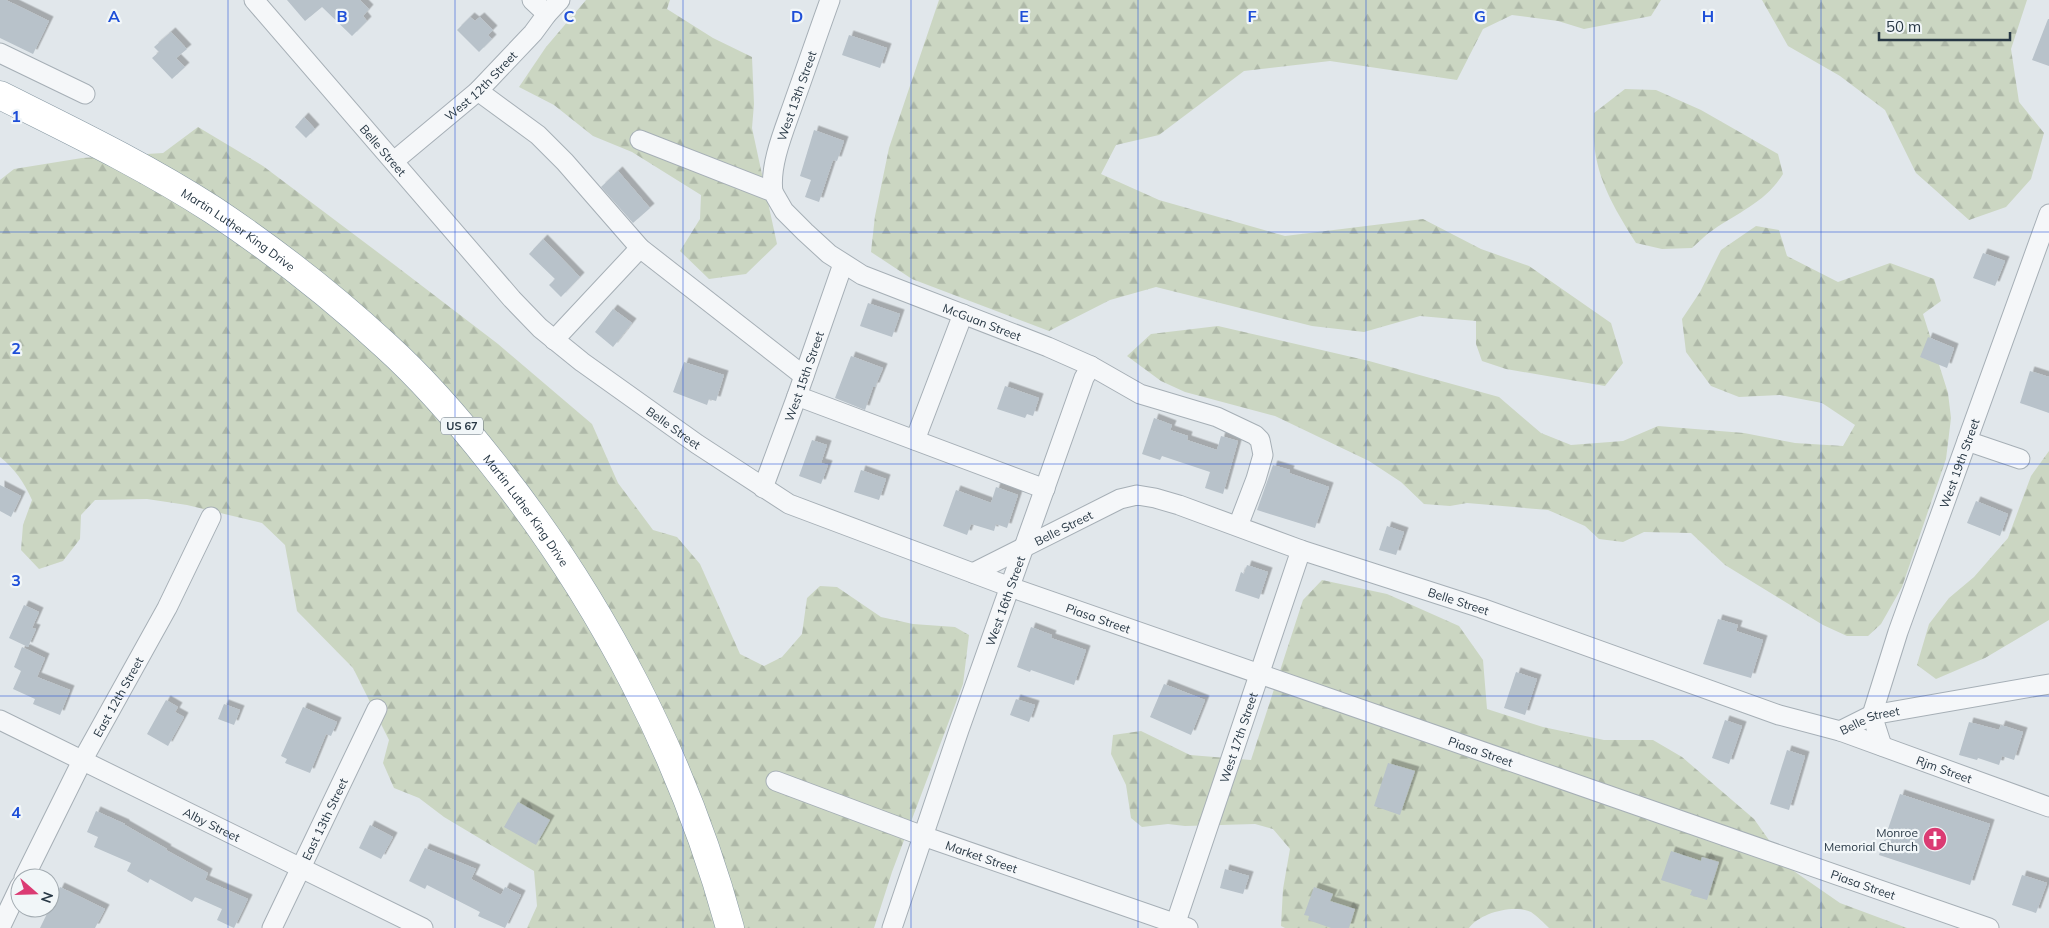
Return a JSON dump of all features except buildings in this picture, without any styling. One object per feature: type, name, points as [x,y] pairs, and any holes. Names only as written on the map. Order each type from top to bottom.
[{"type":"highway","name":"Martin Luther King Drive","points":[[0,95],[156,176],[212,210],[260,243],[336,302],[386,346],[431,391],[464,428],[516,492],[548,538],[586,596],[627,667],[646,705],[687,799],[730,928]]},
{"type":"street","name":"Belle Street","points":[[254,0],[512,299],[554,340],[682,433],[789,504],[973,573],[1120,499],[1137,496],[1155,498],[1301,550],[1481,608],[1779,715],[1840,731],[1872,715],[2049,684]]},
{"type":"street","points":[[532,0],[553,7]]},
{"type":"street","name":"West 13th Street","points":[[773,192],[773,169],[785,128],[830,0]]},
{"type":"street","name":"West 12th Street","points":[[394,161],[478,91],[533,33],[553,7]]},
{"type":"street","points":[[0,53],[84,94]]},
{"type":"street","points":[[478,91],[538,135],[640,248],[804,376]]},
{"type":"street","points":[[640,140],[773,192]]},
{"type":"street","name":"McGuan Street","points":[[773,192],[784,211],[805,232],[843,264],[862,275],[1048,347],[1091,366],[1140,394],[1217,417],[1248,430],[1260,440],[1263,455],[1238,526]]},
{"type":"street","name":"West 19th Street","points":[[1872,715],[1898,632],[2047,226]]},
{"type":"street","points":[[554,340],[640,248]]},
{"type":"street","name":"West 15th Street","points":[[763,488],[798,396],[843,264]]},
{"type":"street","points":[[915,440],[964,314]]},
{"type":"street","name":"West 16th Street","points":[[892,928],[1024,547],[1084,378],[1091,366]]},
{"type":"street","points":[[798,396],[1045,489]]},
{"type":"street","points":[[1967,441],[2020,459]]},
{"type":"street","name":"East 12th Street","points":[[29,868],[82,761],[166,608],[211,517]]},
{"type":"street","name":"West 17th Street","points":[[1179,926],[1259,674],[1301,550]]},
{"type":"street","name":"Piasa Street","points":[[973,573],[1982,927]]},
{"type":"street","name":"East 13th Street","points":[[272,928],[377,709]]},
{"type":"street","points":[[1872,715],[1882,746]]},
{"type":"street","name":"Alby Street","points":[[0,720],[423,928]]},
{"type":"street","name":"Rjm Street","points":[[1840,731],[2049,807]]},
{"type":"street","name":"Market Street","points":[[776,780],[923,836],[1179,926]]},
{"type":"street","points":[[0,928],[10,907]]},
{"type":"green space","points":[[586,0],[670,0],[667,9],[713,38],[752,57],[754,104],[752,128],[777,244],[746,274],[709,279],[680,251],[700,219],[701,195],[632,152],[593,136],[554,105],[519,87],[546,47]]},
{"type":"green space","points":[[939,0],[1661,0],[1651,16],[1584,29],[1558,21],[1512,15],[1483,29],[1457,80],[1330,61],[1244,71],[1159,135],[1116,145],[1101,174],[1159,200],[1285,236],[1423,219],[1481,249],[1529,266],[1611,323],[1623,363],[1605,386],[1506,369],[1482,361],[1476,344],[1476,321],[1420,316],[1364,332],[1312,326],[1156,287],[1110,300],[1049,331],[912,279],[871,252],[875,216],[889,148]]},
{"type":"green space","points":[[1762,0],[2027,0],[2011,49],[2019,102],[2044,133],[2031,179],[2006,207],[1969,220],[1916,173],[1885,110],[1840,76],[1788,46]]},
{"type":"green space","points":[[1625,89],[1656,90],[1701,110],[1778,154],[1783,174],[1769,192],[1710,232],[1692,248],[1662,249],[1636,243],[1605,188],[1597,164],[1594,142],[1594,113]]},
{"type":"green space","points":[[198,127],[263,166],[396,266],[498,344],[592,424],[618,483],[653,530],[677,537],[700,564],[740,654],[764,666],[782,657],[802,634],[807,598],[820,586],[837,587],[881,617],[913,624],[955,627],[969,635],[963,684],[892,872],[874,928],[527,928],[537,906],[534,871],[444,817],[419,798],[394,788],[383,763],[389,740],[353,668],[297,611],[285,545],[262,523],[187,505],[147,499],[95,500],[81,515],[80,539],[63,561],[39,569],[21,550],[23,525],[32,500],[19,476],[0,457],[0,180],[14,169],[82,158],[163,153]]},
{"type":"green space","points":[[1756,226],[1779,230],[1787,256],[1838,282],[1890,263],[1934,279],[1941,301],[1923,314],[1948,393],[1951,418],[1946,459],[1902,587],[1881,624],[1868,636],[1847,636],[1823,625],[1725,565],[1691,533],[1644,532],[1623,542],[1599,539],[1585,526],[1548,510],[1467,503],[1450,506],[1424,504],[1401,482],[1369,461],[1275,416],[1185,392],[1161,381],[1127,356],[1151,334],[1218,326],[1369,361],[1499,397],[1541,433],[1571,445],[1623,441],[1658,426],[1744,433],[1795,443],[1843,446],[1855,425],[1822,403],[1780,395],[1739,397],[1711,386],[1686,352],[1682,319],[1700,292],[1721,250]]},
{"type":"green space","points":[[2049,451],[2049,620],[1985,658],[1936,679],[1917,665],[1929,624],[1949,598],[1974,577],[2008,538],[2031,476]]},
{"type":"green space","points":[[1322,580],[1387,594],[1459,626],[1483,660],[1487,709],[1543,727],[1604,740],[1653,740],[1682,757],[1754,819],[1788,867],[1840,903],[1907,928],[1549,928],[1531,912],[1515,909],[1489,914],[1469,928],[1285,928],[1281,926],[1283,889],[1290,849],[1273,829],[1255,824],[1185,826],[1168,824],[1142,827],[1131,818],[1126,785],[1111,754],[1113,735],[1141,731],[1190,755],[1251,760],[1303,600]]},
{"type":"place","name":"Monroe Memorial Church","points":[[1935,839]]}]
